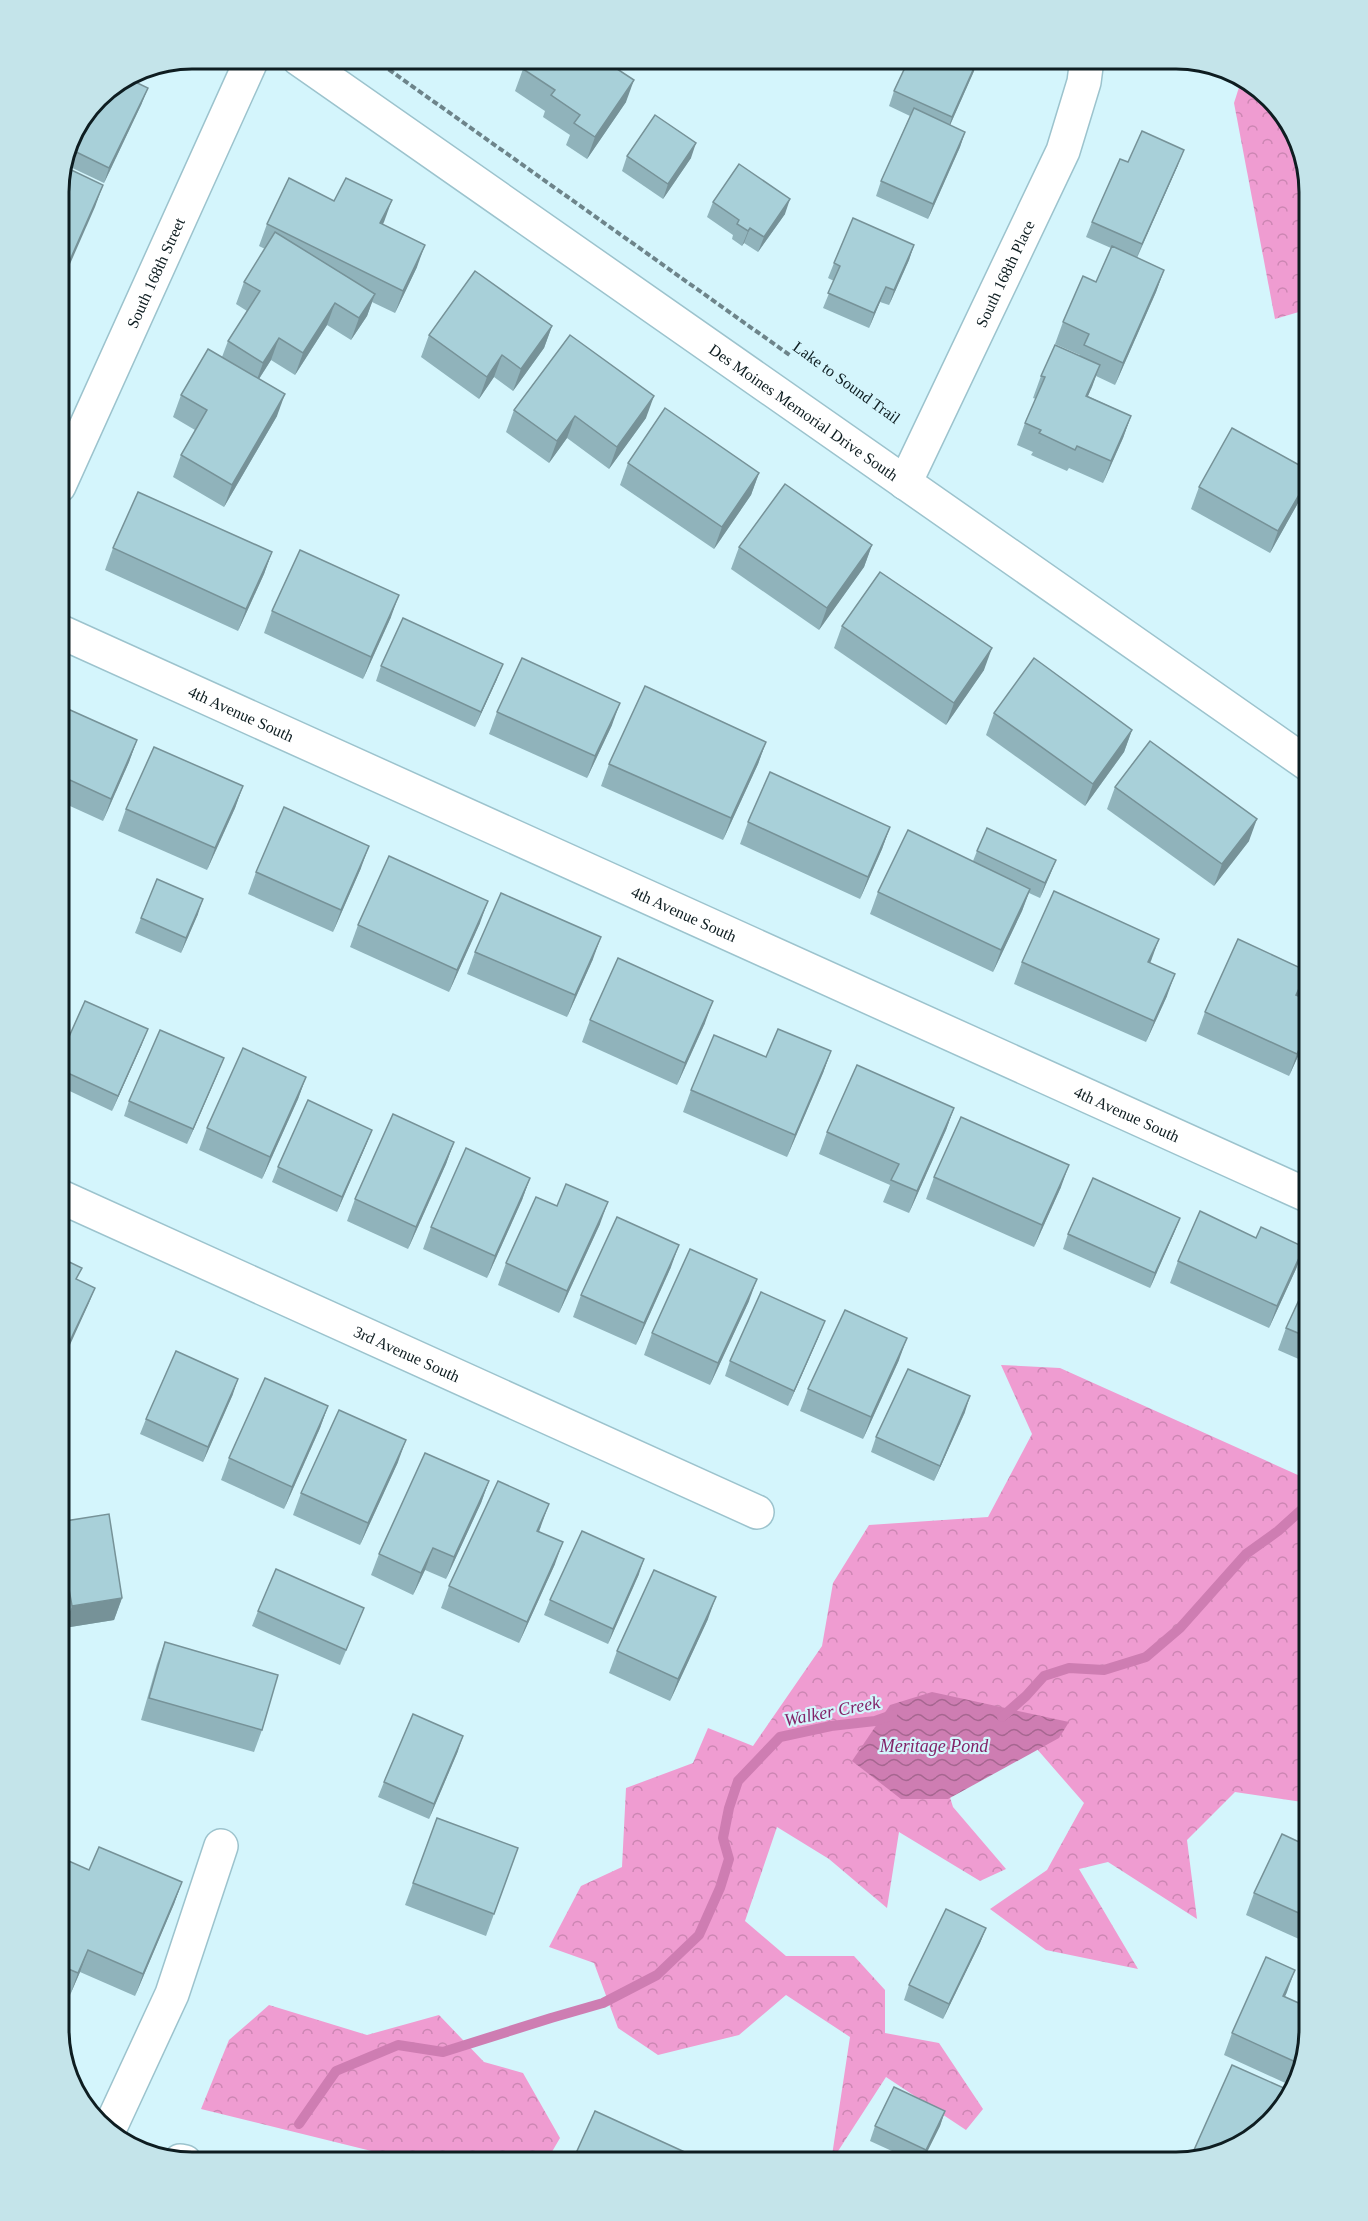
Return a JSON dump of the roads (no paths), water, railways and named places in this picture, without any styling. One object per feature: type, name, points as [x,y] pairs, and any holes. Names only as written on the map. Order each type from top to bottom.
[{"type":"street","name":"South 168th Street","points":[[69,464],[247,69]]},
{"type":"street","name":"Des Moines Memorial Drive South","points":[[314,69],[1299,757]]},
{"type":"street","name":"South 168th Place","points":[[905,483],[1064,151],[1086,69]]},
{"type":"street","name":"4th Avenue South","points":[[69,636],[1299,1191]]},
{"type":"street","name":"3rd Avenue South","points":[[69,1201],[757,1512]]},
{"type":"street","points":[[113,2122],[172,1994],[221,1846]]},
{"type":"water","name":"Meritage Pond","points":[[932,1692],[1069,1722],[1059,1738],[948,1799],[901,1799],[852,1761],[890,1705]]},
{"type":"waterway","name":"Walker Creek","points":[[1002,1717],[1044,1676],[1069,1668],[1104,1670],[1146,1657],[1180,1628],[1246,1554],[1278,1531],[1299,1512]]},
{"type":"waterway","name":"Walker Creek","points":[[299,2124],[336,2071],[398,2045],[443,2052],[603,2003],[657,1975],[699,1935],[720,1888],[729,1859],[723,1838],[729,1808],[738,1781],[780,1737],[831,1726],[875,1721],[892,1715]]}]
